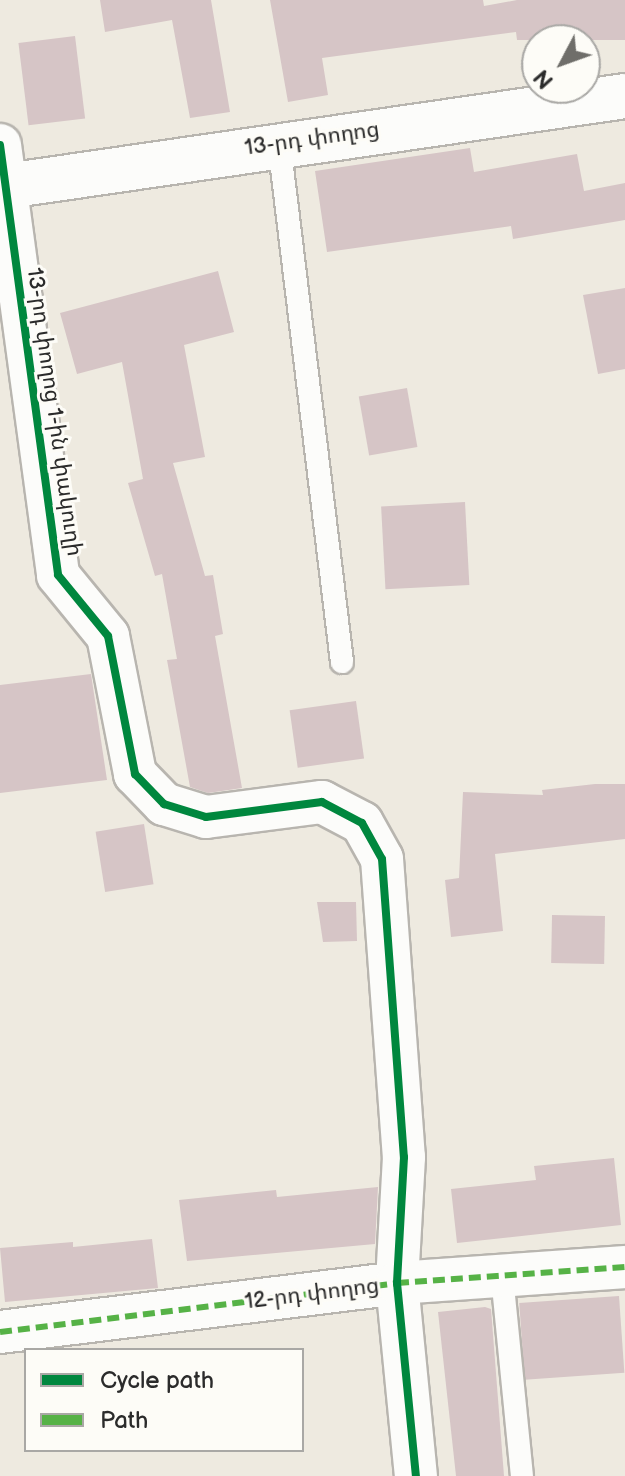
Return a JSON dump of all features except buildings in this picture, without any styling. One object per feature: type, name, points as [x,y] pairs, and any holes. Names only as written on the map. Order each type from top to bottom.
[{"type":"street","name":"13-րդ փողոց","points":[[2,172],[279,143],[625,96]]},
{"type":"street","name":"13-րդ փողոց 1-ին փակուղի","points":[[2,172],[58,575],[108,636],[135,774],[164,804],[206,817],[322,802],[362,823],[382,859],[404,1157],[397,1283]]},
{"type":"street","name":"12-րդ փողոց","points":[[0,1332],[397,1283],[625,1267]]},
{"type":"street","points":[[397,1283],[416,1476]]},
{"type":"lane","points":[[279,143],[342,662]]},
{"type":"lane","points":[[502,1276],[522,1476]]},
{"type":"marked path","points":[[0,1332],[397,1283],[625,1267]]},
{"type":"cycle path","points":[[0,145],[58,575],[108,636],[135,774],[164,804],[206,817],[322,802],[362,823],[382,859],[404,1157],[397,1283],[416,1476]]}]
